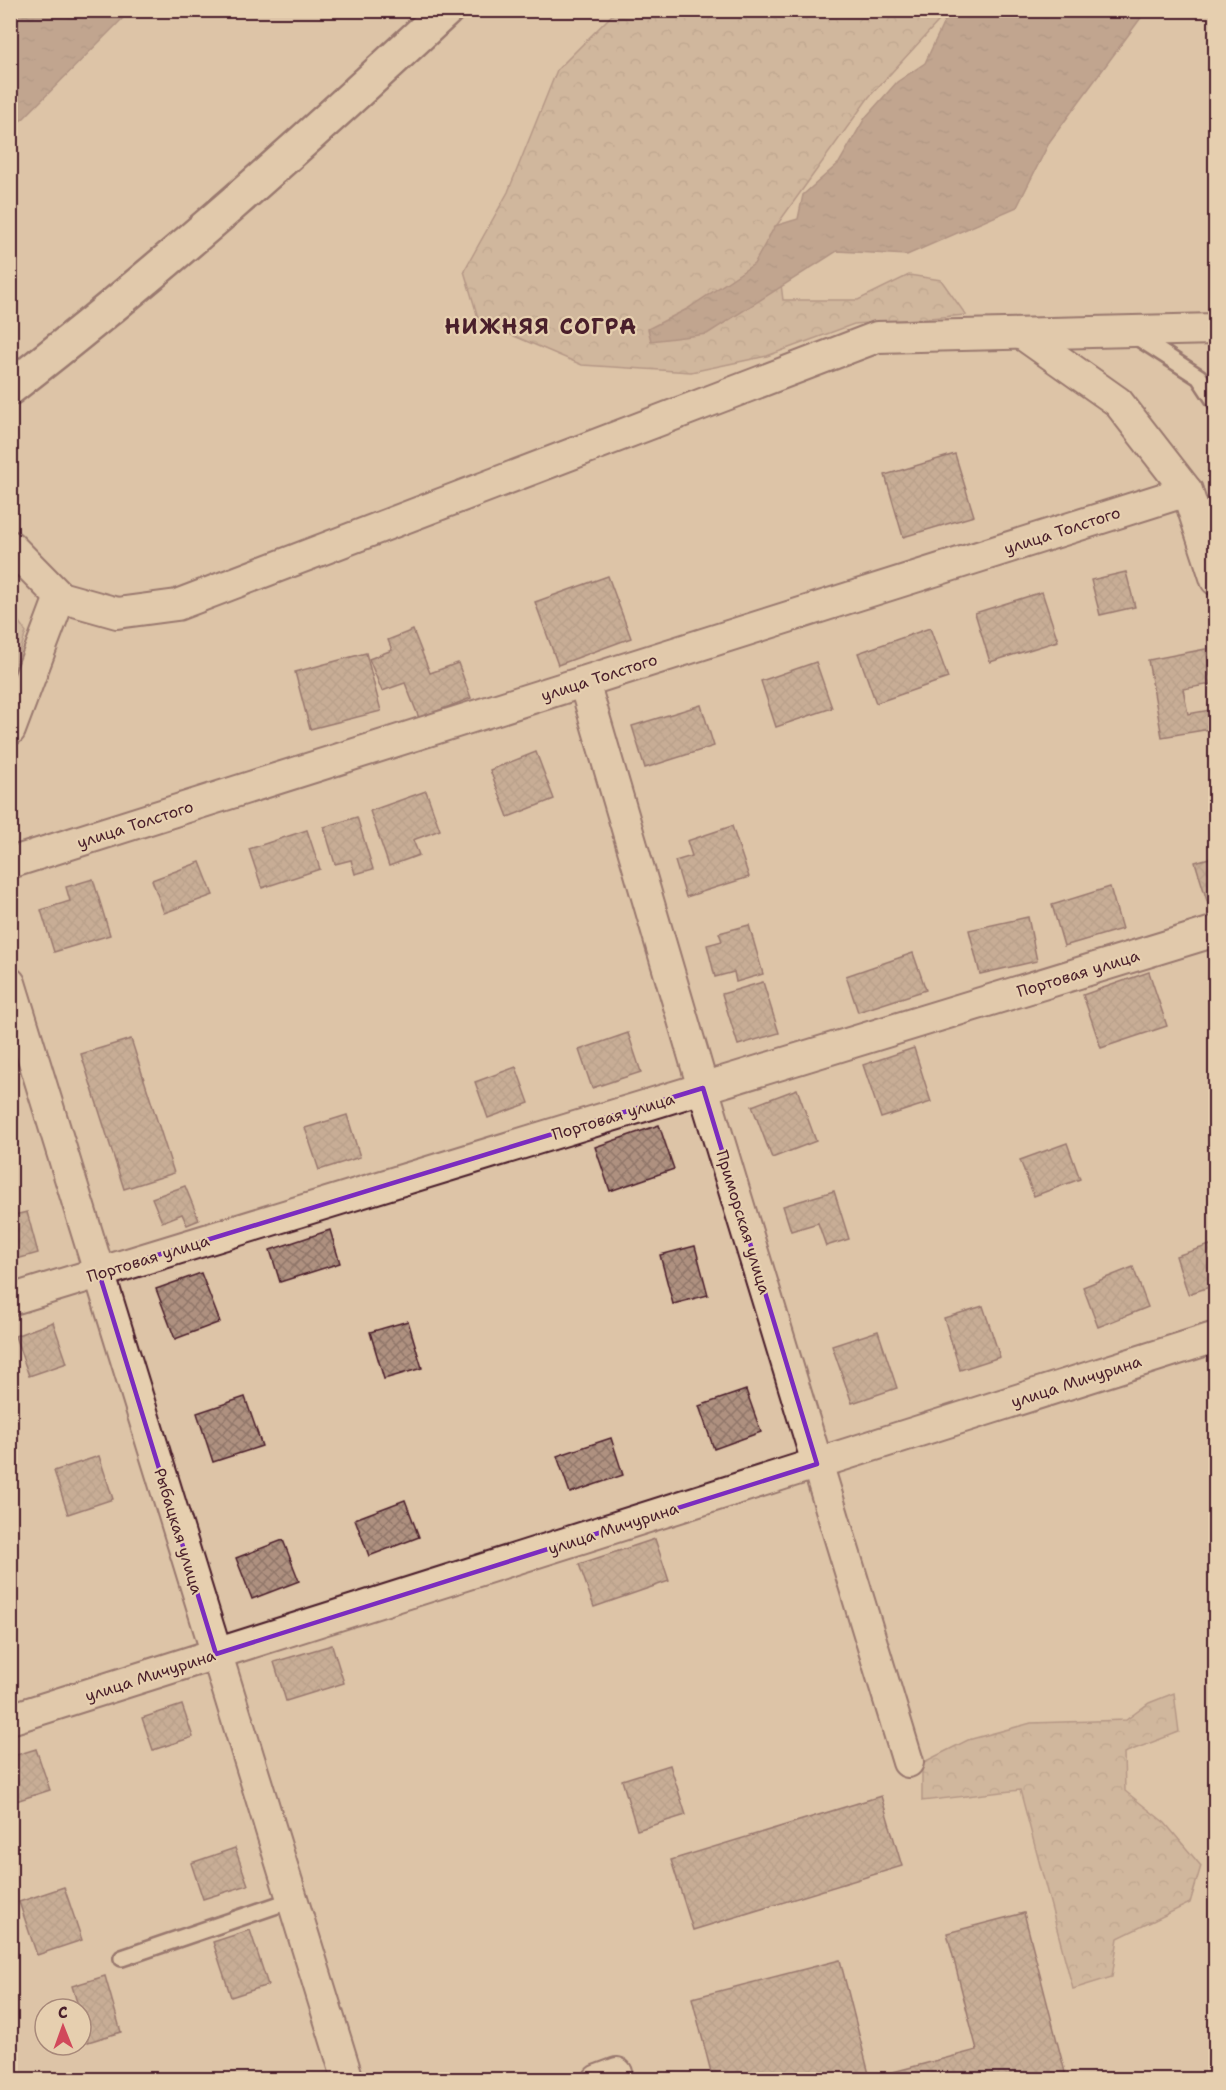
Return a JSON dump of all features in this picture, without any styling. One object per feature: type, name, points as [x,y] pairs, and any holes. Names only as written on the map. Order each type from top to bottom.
[{"type":"street","points":[[10,388],[155,272],[219,217],[446,10]]},
{"type":"street","points":[[10,546],[60,597],[117,613],[177,604],[877,337],[1215,329]]},
{"type":"street","points":[[1022,334],[1118,402],[1187,491],[1215,580]]},
{"type":"street","name":"улица Толстого","points":[[10,863],[1187,491]]},
{"type":"street","points":[[10,730],[60,597]]},
{"type":"street","name":"Приморская улица","points":[[584,682],[703,1088],[908,1762]]},
{"type":"street","name":"Портовая улица","points":[[10,1300],[1215,931]]},
{"type":"street","name":"Рыбацкая улица","points":[[10,983],[348,2079]]},
{"type":"street","name":"улица Мичурина","points":[[10,1719],[1215,1337]]},
{"type":"lane","points":[[1128,331],[1199,377],[1215,403]]},
{"type":"lane","points":[[1205,548],[1215,501]]},
{"type":"lane","points":[[122,1958],[292,1900]]},
{"type":"highlighted area","points":[[703,1088],[817,1464],[216,1654],[99,1273]]},
{"type":"green space","points":[[616,11],[948,11],[869,97],[774,229],[783,300],[858,300],[909,275],[941,280],[966,315],[854,324],[767,356],[691,372],[582,365],[479,321],[464,271],[508,192],[557,70]]},
{"type":"green space","points":[[11,611],[26,632],[11,681]]},
{"type":"green space","points":[[1174,1693],[1179,1732],[1124,1753],[1125,1791],[1165,1823],[1201,1866],[1190,1903],[1118,1938],[1112,1977],[1073,1989],[1020,1790],[922,1801],[922,1763],[968,1740],[1031,1723],[1126,1720],[1149,1703]]},
{"type":"water","points":[[11,10],[130,11],[24,118],[11,128]]},
{"type":"water","points":[[955,11],[1146,11],[1050,141],[1017,207],[907,255],[837,251],[707,334],[651,341],[648,329],[687,309],[754,264],[775,226],[798,219],[803,195],[839,163],[865,118],[897,82],[925,63],[944,22]]},
{"type":"building","points":[[955,454],[974,516],[903,537],[885,475]]},
{"type":"building","points":[[1126,572],[1135,607],[1100,615],[1091,580]]},
{"type":"building","points":[[608,576],[631,638],[558,665],[535,602]]},
{"type":"building","points":[[1042,592],[1058,641],[990,662],[975,613]]},
{"type":"building","points":[[930,628],[948,678],[876,703],[858,653]]},
{"type":"building","points":[[413,630],[430,673],[458,663],[471,698],[419,718],[405,683],[382,691],[369,659],[392,650],[388,640]]},
{"type":"building","points":[[1206,649],[1212,684],[1183,689],[1188,714],[1216,709],[1216,728],[1162,737],[1148,660]]},
{"type":"building","points":[[366,653],[381,711],[310,729],[295,672]]},
{"type":"building","points":[[816,662],[832,708],[776,727],[761,681]]},
{"type":"building","points":[[701,705],[714,746],[645,768],[632,726]]},
{"type":"building","points":[[536,752],[554,799],[508,817],[490,770]]},
{"type":"building","points":[[426,791],[440,830],[413,840],[419,855],[389,866],[370,811]]},
{"type":"building","points":[[357,817],[373,869],[355,874],[351,860],[335,864],[324,827]]},
{"type":"building","points":[[732,826],[749,877],[686,897],[675,861],[692,856],[687,841]]},
{"type":"building","points":[[307,830],[320,869],[262,888],[249,849]]},
{"type":"building","points":[[1216,856],[1216,901],[1208,904],[1195,862]]},
{"type":"building","points":[[200,862],[213,895],[164,913],[152,880]]},
{"type":"building","points":[[93,879],[110,935],[54,952],[41,910],[70,901],[66,887]]},
{"type":"building","points":[[1110,887],[1122,929],[1064,946],[1052,905]]},
{"type":"building","points":[[1028,917],[1037,961],[980,974],[969,930]]},
{"type":"building","points":[[749,925],[763,974],[736,982],[734,972],[715,977],[707,945],[722,941],[719,933]]},
{"type":"building","points":[[913,953],[926,990],[858,1012],[846,976]]},
{"type":"building","points":[[1149,972],[1167,1026],[1101,1048],[1083,995]]},
{"type":"building","points":[[763,982],[779,1033],[738,1045],[722,994]]},
{"type":"building","points":[[628,1033],[641,1072],[592,1088],[579,1050]]},
{"type":"building","points":[[131,1039],[174,1173],[124,1189],[81,1054]]},
{"type":"building","points":[[914,1048],[931,1102],[881,1118],[863,1065]]},
{"type":"building","points":[[516,1067],[529,1103],[488,1118],[475,1082]]},
{"type":"building","points":[[797,1089],[816,1141],[772,1158],[752,1106]]},
{"type":"building","points":[[347,1115],[360,1157],[319,1170],[305,1128]]},
{"type":"building","points":[[659,1125],[674,1169],[610,1191],[595,1147]]},
{"type":"building","points":[[1067,1143],[1080,1179],[1034,1196],[1020,1160]]},
{"type":"building","points":[[185,1186],[199,1220],[187,1225],[182,1214],[162,1222],[152,1198]]},
{"type":"building","points":[[834,1191],[849,1239],[826,1246],[818,1223],[791,1231],[783,1206]]},
{"type":"building","points":[[27,1212],[38,1253],[10,1261],[10,1216]]},
{"type":"building","points":[[330,1230],[340,1263],[280,1282],[270,1250]]},
{"type":"building","points":[[1216,1243],[1216,1285],[1188,1294],[1176,1256]]},
{"type":"building","points":[[695,1246],[708,1295],[673,1304],[660,1255]]},
{"type":"building","points":[[1133,1267],[1148,1307],[1098,1327],[1083,1287]]},
{"type":"building","points":[[201,1273],[220,1322],[175,1339],[156,1289]]},
{"type":"building","points":[[983,1306],[1000,1357],[960,1370],[944,1318]]},
{"type":"building","points":[[408,1321],[422,1368],[384,1379],[370,1332]]},
{"type":"building","points":[[53,1322],[67,1363],[29,1376],[15,1336]]},
{"type":"building","points":[[878,1331],[897,1388],[852,1403],[832,1346]]},
{"type":"building","points":[[746,1390],[761,1432],[714,1449],[699,1406]]},
{"type":"building","points":[[245,1397],[262,1446],[213,1462],[197,1413]]},
{"type":"building","points":[[611,1438],[623,1475],[570,1493],[557,1456]]},
{"type":"building","points":[[99,1456],[113,1499],[68,1514],[54,1471]]},
{"type":"building","points":[[405,1500],[419,1537],[369,1556],[355,1519]]},
{"type":"building","points":[[655,1539],[669,1581],[594,1607],[579,1564]]},
{"type":"building","points":[[283,1540],[299,1581],[252,1599],[236,1558]]},
{"type":"building","points":[[332,1645],[344,1683],[286,1701],[274,1662]]},
{"type":"building","points":[[182,1705],[193,1737],[153,1750],[142,1718]]},
{"type":"building","points":[[36,1749],[50,1790],[10,1803],[10,1757]]},
{"type":"building","points":[[670,1765],[686,1815],[637,1830],[622,1780]]},
{"type":"building","points":[[881,1796],[902,1866],[693,1930],[671,1860]]},
{"type":"building","points":[[235,1848],[248,1885],[203,1899],[191,1863]]},
{"type":"building","points":[[64,1887],[82,1940],[37,1955],[19,1902]]},
{"type":"building","points":[[1024,1913],[1067,2080],[713,2080],[692,1998],[840,1960],[870,2078],[977,2050],[947,1933]]},
{"type":"building","points":[[250,1930],[268,1985],[231,1997],[213,1942]]},
{"type":"building","points":[[105,1976],[121,2032],[93,2040],[93,1997],[75,1997],[72,1986]]},
{"type":"district","name":"НИЖНЯЯ СОГРА","points":[[541,326]]}]
